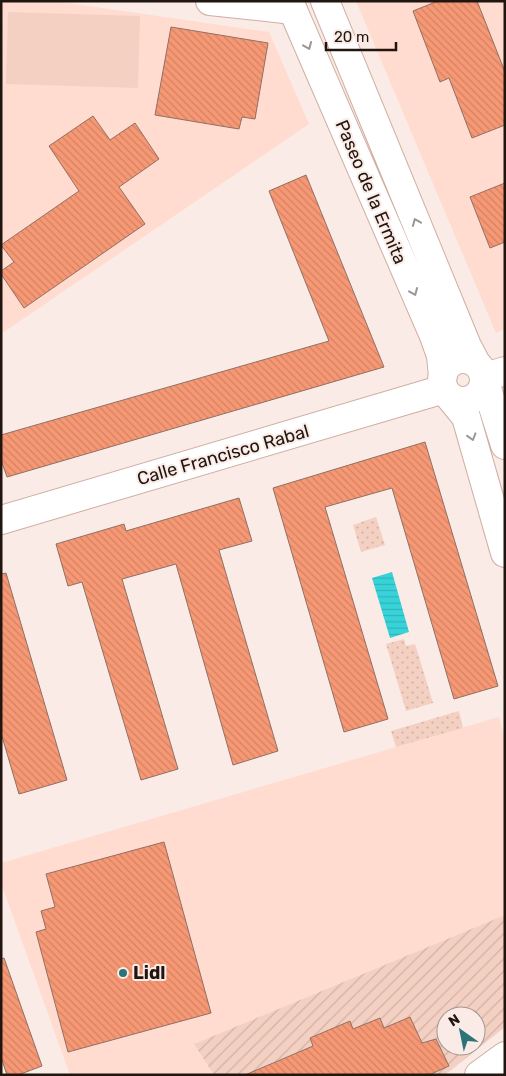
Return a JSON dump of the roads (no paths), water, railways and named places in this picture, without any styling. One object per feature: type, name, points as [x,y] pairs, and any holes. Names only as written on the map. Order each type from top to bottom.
[{"type":"main road","name":"Paseo de la Ermita","points":[[210,1],[291,6],[434,336],[441,356],[445,387]]},
{"type":"main road","name":"Paseo de la Ermita","points":[[325,1],[467,346],[488,373],[505,445]]},
{"type":"main road","points":[[463,359],[488,373],[479,395],[467,402],[453,399],[445,387],[450,364],[456,360],[463,359]]},
{"type":"main road","points":[[445,387],[466,417],[505,553]]},
{"type":"main road","name":"Calle Francisco Rabal","points":[[1,520],[445,387]]},
{"type":"main road","points":[[479,1075],[505,1056]]},
{"type":"water","points":[[392,572],[409,632],[390,638],[372,578]]},
{"type":"place","name":"Lidl","points":[[123,973]]}]
